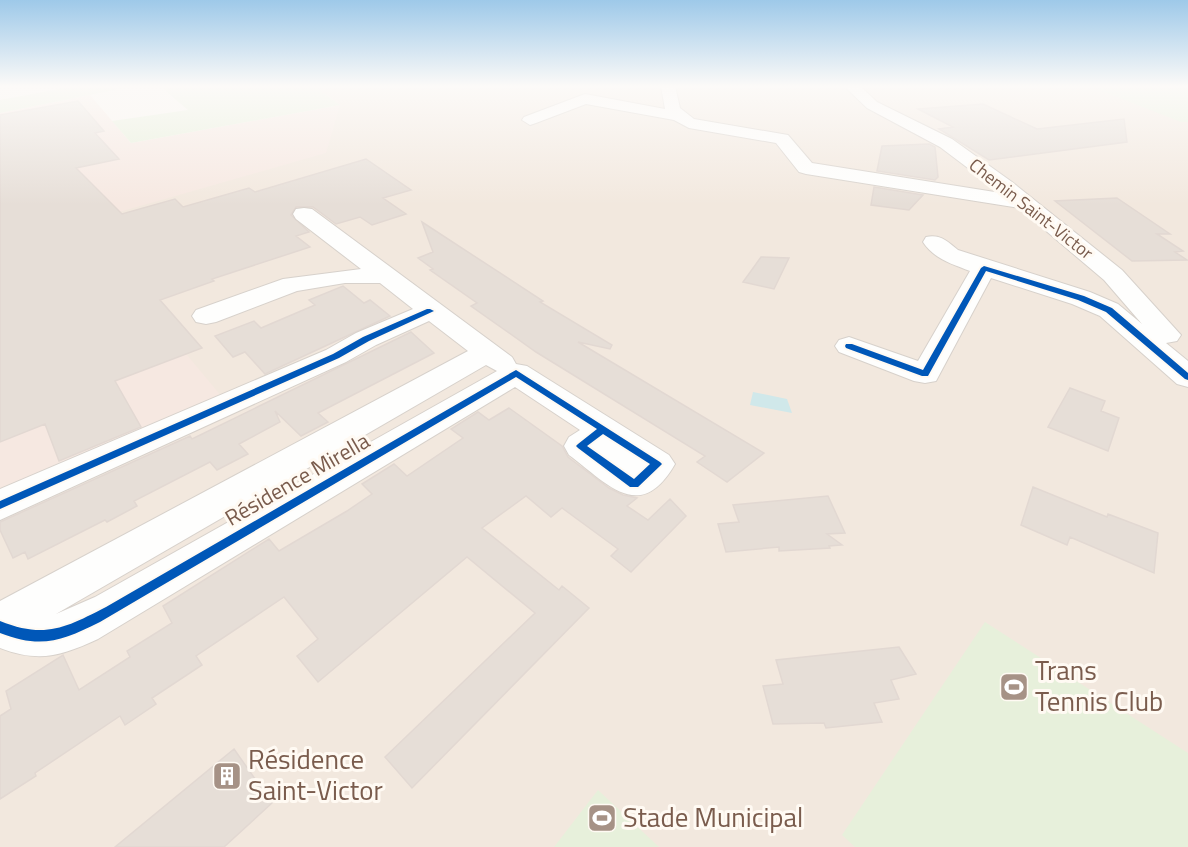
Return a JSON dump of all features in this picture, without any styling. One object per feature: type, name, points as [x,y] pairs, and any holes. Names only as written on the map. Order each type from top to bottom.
[{"type":"street","points":[[704,126],[782,139],[806,168],[1026,203]]},
{"type":"street","name":"Chemin Saint-Victor","points":[[912,126],[946,143],[1026,203],[1113,275],[1188,359]]},
{"type":"street","points":[[304,214],[383,276],[502,363],[603,429]]},
{"type":"street","points":[[934,242],[950,255],[1081,298],[1109,310],[1188,377]]},
{"type":"street","points":[[849,346],[925,374],[984,268]]},
{"type":"street","points":[[206,316],[292,284],[345,276],[383,276]]},
{"type":"street","points":[[0,505],[336,357],[366,339],[430,311]]},
{"type":"street","name":"Résidence Mirella","points":[[0,625],[19,636],[41,638],[70,632],[110,611],[502,363]]},
{"type":"shaded area","points":[[0,126],[116,126],[131,143],[227,126],[334,126],[326,153],[49,232],[167,331],[227,403],[0,511]]},
{"type":"shaded area","points":[[293,126],[1188,126],[1188,847],[0,847],[0,511],[49,232]]},
{"type":"green space","points":[[116,126],[227,126],[131,143]]},
{"type":"green space","name":"Trans Tennis Club","points":[[985,622],[1188,753],[1188,847],[855,847],[842,835]]},
{"type":"green space","name":"Stade Municipal","points":[[598,790],[659,847],[554,847]]},
{"type":"water","points":[[753,392],[787,399],[792,413],[750,405]]},
{"type":"building","points":[[0,126],[99,126],[104,131],[95,133],[119,159],[76,168],[122,214],[175,199],[183,207],[249,188],[255,192],[366,159],[411,190],[383,198],[406,214],[372,225],[360,217],[336,224],[313,207],[296,207],[291,215],[309,232],[296,236],[310,247],[212,279],[214,281],[160,300],[202,348],[115,381],[141,427],[59,461],[45,424],[0,442]]},
{"type":"building","points":[[950,126],[1029,126],[1037,129],[1067,126],[1125,126],[1127,142],[989,160],[939,129],[953,127]]},
{"type":"building","points":[[929,144],[935,147],[938,177],[935,180],[877,171],[882,146]]},
{"type":"building","points":[[874,187],[923,195],[909,210],[871,205]]},
{"type":"building","points":[[1117,198],[1170,234],[1157,234],[1183,251],[1175,252],[1187,260],[1132,261],[1055,201]]},
{"type":"building","points":[[422,222],[543,301],[540,302],[612,345],[610,349],[578,342],[764,453],[727,482],[697,462],[705,456],[536,352],[471,306],[477,303],[430,270],[433,269],[418,258],[433,252]]},
{"type":"building","points":[[761,257],[789,258],[774,289],[743,282]]},
{"type":"building","points":[[343,286],[364,303],[370,300],[390,316],[265,374],[245,352],[233,357],[215,336],[254,321],[261,328],[315,305],[309,300]]},
{"type":"building","points":[[411,332],[434,353],[318,413],[328,422],[301,436],[275,411],[280,422],[239,444],[248,454],[217,470],[210,462],[134,501],[137,506],[107,522],[105,520],[28,559],[25,552],[13,558],[0,530],[0,522],[190,436],[192,439]]},
{"type":"building","points":[[1070,388],[1105,401],[1101,411],[1119,418],[1108,451],[1048,427]]},
{"type":"building","points":[[509,408],[562,446],[568,457],[609,488],[623,495],[637,498],[627,506],[648,520],[670,499],[686,516],[631,572],[611,556],[618,549],[562,508],[551,517],[526,496],[482,528],[559,590],[562,586],[589,608],[412,788],[385,757],[535,613],[467,557],[318,682],[297,656],[318,639],[284,597],[196,656],[202,665],[152,698],[156,704],[125,725],[120,716],[0,799],[0,716],[11,709],[6,691],[63,655],[79,690],[130,657],[127,651],[172,623],[163,606],[269,539],[279,551],[347,511],[372,494],[362,484],[394,464],[407,476],[463,438],[451,429],[478,412],[489,420]]},
{"type":"building","points":[[1033,487],[1107,517],[1108,514],[1158,533],[1154,573],[1070,537],[1067,545],[1021,525]]},
{"type":"building","points":[[828,496],[845,533],[827,534],[842,545],[829,546],[830,548],[779,551],[779,547],[726,552],[718,524],[739,522],[733,505]]},
{"type":"building","points":[[899,647],[916,674],[891,680],[899,699],[874,703],[882,722],[826,728],[824,723],[773,724],[763,686],[783,684],[776,660]]},
{"type":"building","name":"Résidence Saint-Victor","points":[[234,749],[272,803],[224,847],[115,847]]},
{"type":"cycle path","points":[[849,346],[925,374],[984,268],[1081,298],[1109,310],[1188,377]]},
{"type":"cycle path","points":[[0,505],[336,356],[366,339],[430,311]]},
{"type":"cycle path","points":[[0,627],[30,636],[44,636],[69,630],[96,618],[516,373],[657,464],[634,484],[581,446],[603,429]]},
{"type":"place","name":"Trans Tennis Club","points":[[1014,687]]},
{"type":"place","name":"Résidence Saint-Victor","points":[[227,776]]},
{"type":"place","name":"Stade Municipal","points":[[602,818]]}]
